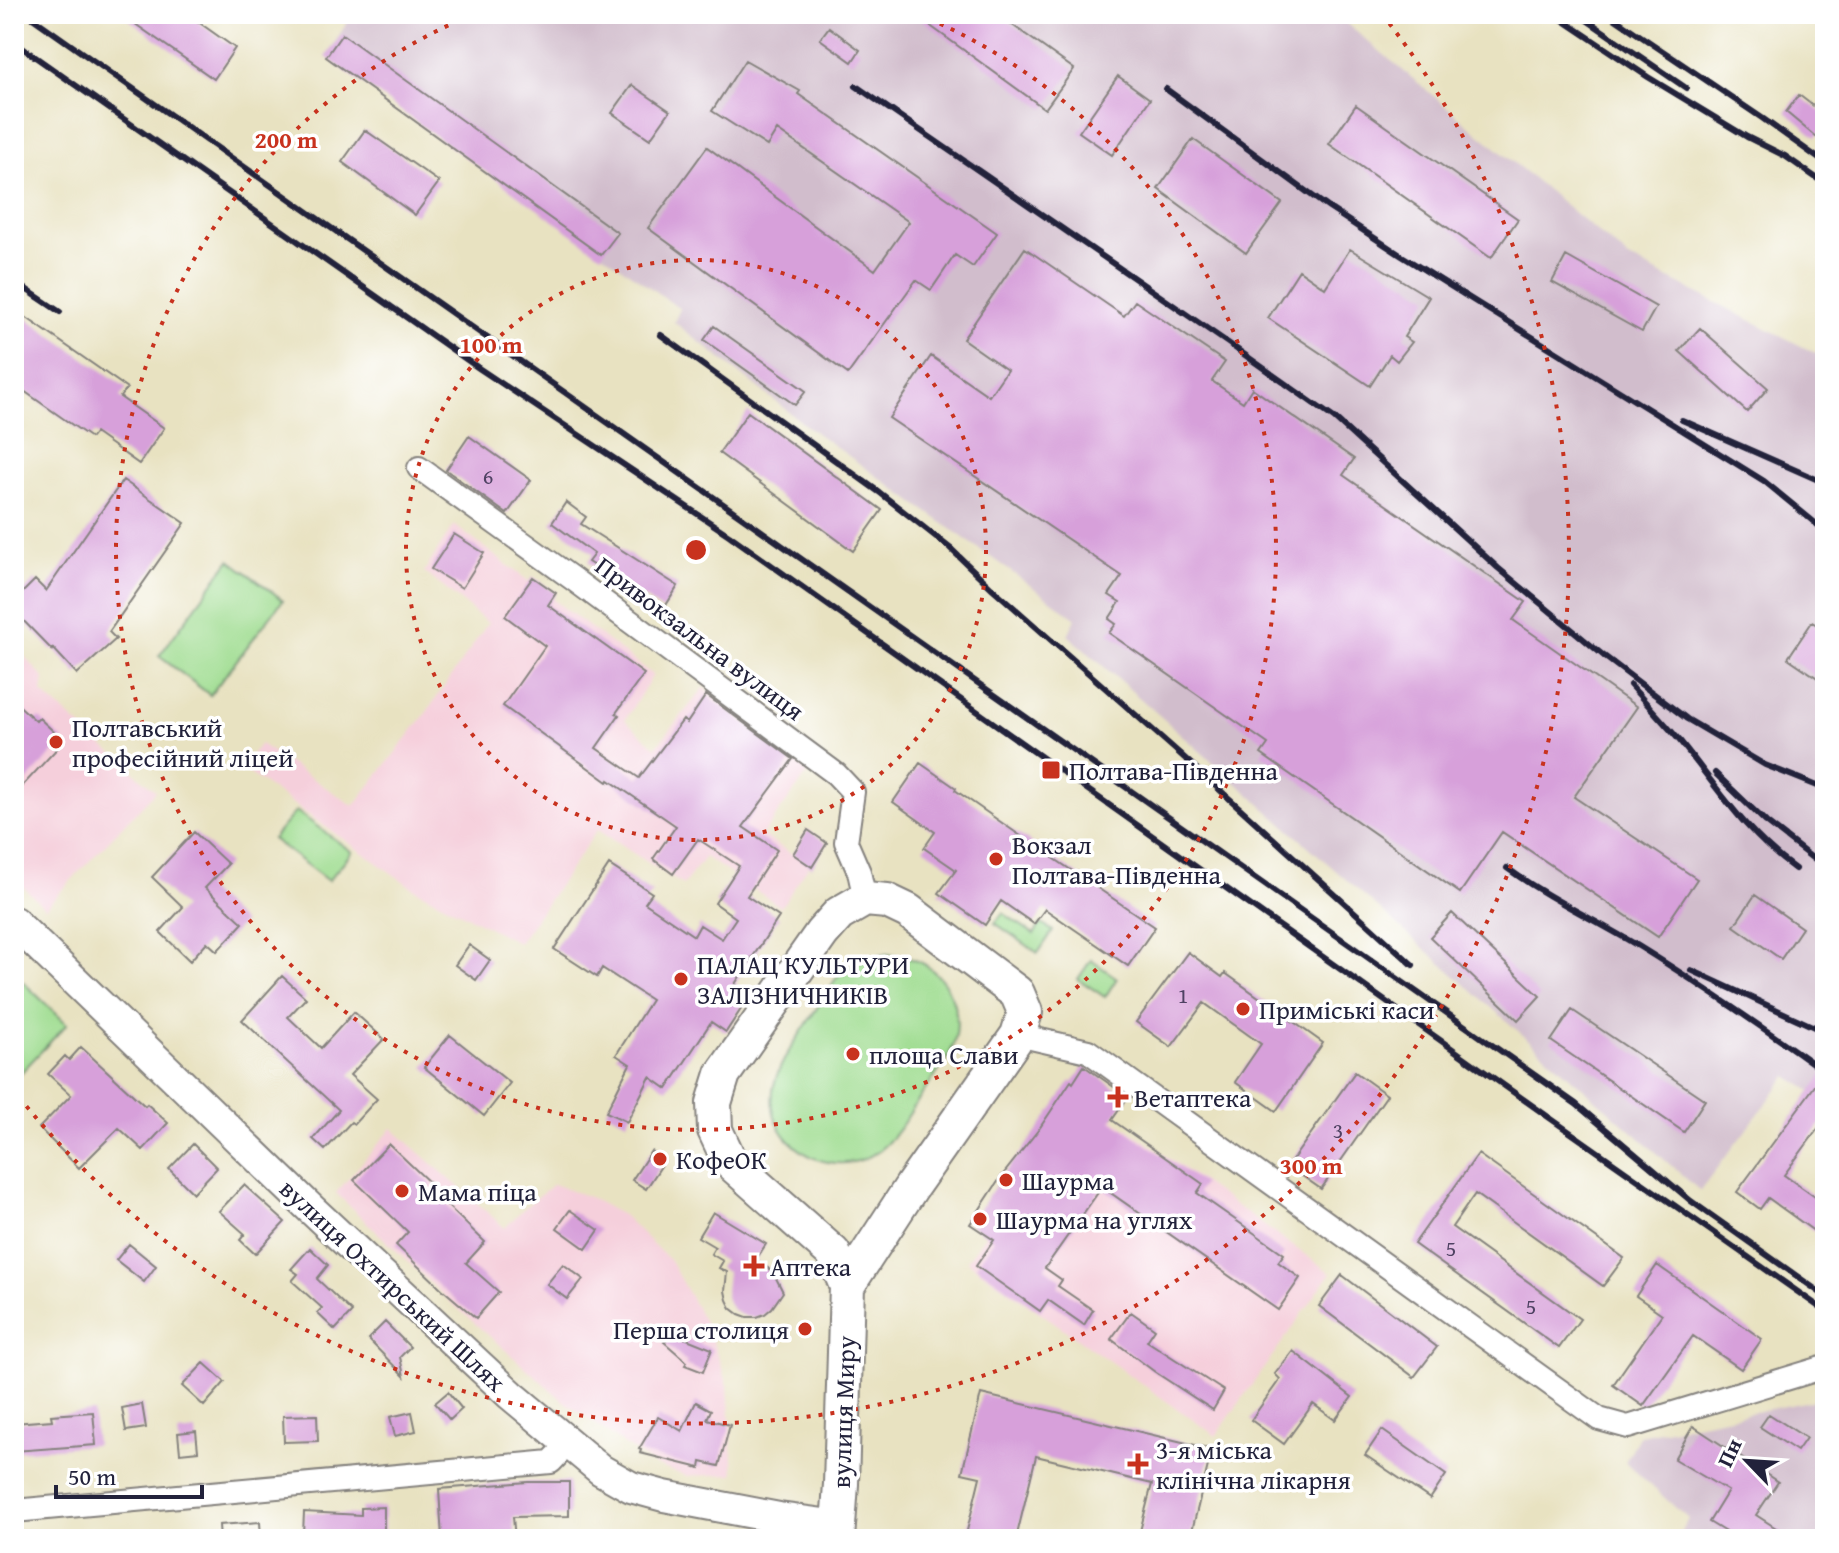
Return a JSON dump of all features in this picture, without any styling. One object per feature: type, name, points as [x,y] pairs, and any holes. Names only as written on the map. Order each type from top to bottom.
[{"type":"main road","points":[[865,899],[887,901],[908,911],[1017,993],[1025,1012],[1018,1035],[912,1186],[847,1286],[833,1253],[730,1162],[715,1130],[714,1103],[723,1074],[822,933],[839,914],[865,899]]},
{"type":"main road","name":"вулиця Охтирський Шлях","points":[[14,922],[312,1210],[511,1395],[601,1470],[631,1487],[664,1496],[838,1532]]},
{"type":"main road","name":"вулиця Миру","points":[[838,1532],[847,1286]]},
{"type":"street","name":"Привокзальна вулиця","points":[[419,468],[836,774],[853,792],[846,842],[859,872],[865,899]]},
{"type":"street","points":[[1018,1035],[1088,1051],[1599,1419],[1628,1427],[1825,1367]]},
{"type":"street","points":[[14,1511],[551,1462],[569,1443]]},
{"type":"shaded area","points":[[352,14],[1335,14],[1630,259],[1825,358],[1825,1099],[1787,1076],[1700,1191],[1068,635],[1076,618],[808,427],[674,322],[680,309],[327,56]]},
{"type":"shaded area","points":[[454,525],[653,675],[625,720],[656,747],[704,688],[809,772],[762,835],[809,865],[781,907],[705,857],[683,885],[597,830],[519,943],[413,888],[240,767],[260,744],[354,806],[424,716],[488,623],[424,572]]},
{"type":"shaded area","name":"Полтавський професійний ліцей","points":[[14,645],[44,678],[42,693],[156,791],[45,908],[14,878]]},
{"type":"shaded area","points":[[1082,1097],[1331,1273],[1216,1436],[967,1261]]},
{"type":"shaded area","points":[[392,1128],[505,1228],[553,1184],[589,1197],[624,1216],[670,1261],[708,1329],[728,1385],[734,1474],[687,1476],[654,1465],[625,1445],[565,1402],[447,1299],[336,1193]]},
{"type":"shaded area","points":[[1825,1398],[1825,1539],[1678,1539],[1688,1519],[1625,1462],[1640,1435]]},
{"type":"green space","points":[[230,560],[283,600],[210,695],[159,656]]},
{"type":"green space","points":[[296,811],[352,852],[328,881],[272,839]]},
{"type":"green space","points":[[1003,913],[1034,934],[1041,924],[1053,931],[1038,953],[995,923]]},
{"type":"green space","points":[[887,954],[922,963],[944,983],[954,1005],[957,1029],[954,1041],[941,1068],[886,1144],[861,1160],[846,1163],[822,1161],[796,1146],[778,1123],[773,1109],[775,1081],[788,1054],[837,977],[860,962]]},
{"type":"green space","points":[[1091,960],[1117,978],[1105,997],[1078,979]]},
{"type":"green space","points":[[23,982],[67,1024],[14,1080],[14,992]]},
{"type":"building","points":[[121,14],[187,14],[235,48],[214,79]]},
{"type":"building","points":[[914,14],[997,14],[1074,69],[1045,109]]},
{"type":"building","points":[[829,27],[860,50],[852,62],[820,39]]},
{"type":"building","points":[[342,34],[618,233],[601,255],[326,57]]},
{"type":"building","points":[[745,60],[800,91],[798,94],[997,233],[973,267],[955,255],[931,290],[916,280],[848,374],[648,228],[707,147],[875,270],[909,222],[777,130],[767,146],[712,111]]},
{"type":"building","points":[[1118,76],[1150,99],[1112,155],[1079,132]]},
{"type":"building","points":[[632,85],[670,111],[650,139],[612,113]]},
{"type":"building","points":[[1799,95],[1825,115],[1825,126],[1816,137],[1786,112]]},
{"type":"building","points":[[1356,105],[1518,219],[1491,258],[1329,144]]},
{"type":"building","points":[[365,130],[439,182],[415,215],[342,162]]},
{"type":"building","points":[[1193,139],[1282,203],[1246,253],[1158,189]]},
{"type":"building","points":[[1025,248],[1124,316],[1135,301],[1225,362],[1212,381],[1243,402],[1252,388],[1354,459],[1343,475],[1526,602],[1513,620],[1637,707],[1574,797],[1697,879],[1658,937],[1502,832],[1460,893],[1261,754],[1268,744],[1109,633],[1116,624],[1109,619],[1120,602],[1109,595],[1122,576],[889,418],[931,356],[989,396],[1007,370],[963,339]]},
{"type":"building","points":[[1350,249],[1429,297],[1404,337],[1412,342],[1397,361],[1390,355],[1370,386],[1268,318],[1299,270],[1325,288]]},
{"type":"building","points":[[1566,256],[1656,307],[1642,332],[1552,282]]},
{"type":"building","points":[[14,309],[127,388],[120,397],[164,428],[139,464],[95,433],[91,438],[14,384]]},
{"type":"building","points":[[714,326],[806,391],[795,405],[704,340]]},
{"type":"building","points":[[1700,328],[1768,388],[1747,412],[1679,351]]},
{"type":"building","points":[[748,412],[882,510],[853,551],[719,453]]},
{"type":"building","points":[[469,436],[531,480],[507,514],[446,470]]},
{"type":"building","points":[[123,480],[185,523],[109,632],[116,639],[77,674],[14,611],[14,601],[35,580],[46,591]]},
{"type":"building","points":[[566,502],[586,517],[581,524],[678,586],[663,610],[588,562],[594,554],[552,523]]},
{"type":"building","points":[[454,534],[484,553],[462,588],[431,569]]},
{"type":"building","points":[[533,577],[556,593],[548,605],[644,674],[596,748],[639,778],[683,720],[687,723],[706,695],[793,759],[743,827],[777,850],[747,896],[779,917],[735,984],[751,994],[726,1032],[711,1022],[667,1089],[650,1077],[627,1122],[606,1112],[630,1064],[616,1055],[651,1000],[602,968],[597,977],[554,949],[609,865],[652,893],[645,903],[694,936],[700,925],[722,939],[736,918],[715,903],[739,866],[698,839],[673,874],[653,859],[676,826],[608,782],[503,706],[545,646],[505,616]]},
{"type":"building","points":[[1812,622],[1825,630],[1825,683],[1788,658]]},
{"type":"building","name":"Полтавський професійний ліцей","points":[[14,701],[64,741],[14,795]]},
{"type":"building","name":"Вокзал Полтава-Південна","points":[[920,763],[1155,927],[1128,966],[1045,909],[1034,924],[1001,901],[985,925],[939,893],[956,870],[924,848],[935,832],[893,802]]},
{"type":"building","points":[[808,830],[827,843],[812,867],[793,854]]},
{"type":"building","points":[[194,832],[228,864],[205,888],[243,923],[217,951],[207,942],[190,961],[160,932],[183,907],[152,877]]},
{"type":"building","points":[[1755,895],[1802,928],[1781,959],[1734,926]]},
{"type":"building","points":[[1452,913],[1540,996],[1518,1020],[1430,937]]},
{"type":"building","points":[[469,945],[490,960],[476,980],[455,965]]},
{"type":"building","points":[[1188,952],[1222,977],[1225,973],[1323,1043],[1276,1111],[1235,1082],[1261,1044],[1204,1003],[1171,1047],[1136,1022]]},
{"type":"building","points":[[282,976],[306,998],[288,1017],[321,1048],[354,1012],[384,1039],[350,1075],[377,1099],[325,1150],[313,1139],[339,1110],[242,1020]]},
{"type":"building","points":[[1572,1010],[1705,1100],[1684,1132],[1551,1041]]},
{"type":"building","points":[[450,1035],[510,1083],[484,1116],[424,1067]]},
{"type":"building","points":[[81,1047],[168,1123],[143,1150],[119,1128],[79,1168],[39,1128],[71,1095],[48,1074],[65,1056],[69,1060]]},
{"type":"building","points":[[1084,1066],[1128,1097],[1112,1120],[1203,1184],[1197,1193],[1284,1254],[1278,1262],[1300,1278],[1278,1310],[1102,1187],[1045,1268],[1062,1280],[1058,1286],[1093,1310],[1084,1325],[1048,1300],[1040,1311],[976,1266],[994,1240],[970,1224]]},
{"type":"building","points":[[1355,1072],[1387,1095],[1321,1189],[1288,1166]]},
{"type":"building","points":[[1825,1072],[1825,1119],[1784,1175],[1825,1204],[1825,1239],[1768,1198],[1760,1209],[1737,1192]]},
{"type":"building","points":[[193,1144],[217,1168],[193,1193],[169,1169]]},
{"type":"building","points":[[389,1144],[485,1242],[466,1263],[499,1292],[476,1318],[396,1245],[408,1232],[354,1180]]},
{"type":"building","points":[[651,1151],[665,1160],[646,1189],[632,1180]]},
{"type":"building","points":[[1478,1154],[1624,1258],[1603,1286],[1475,1194],[1452,1227],[1580,1319],[1559,1348],[1414,1244]]},
{"type":"building","points":[[244,1185],[285,1222],[255,1254],[240,1240],[245,1234],[219,1211]]},
{"type":"building","points":[[570,1210],[599,1230],[586,1249],[557,1228]]},
{"type":"building","points":[[713,1212],[766,1244],[755,1261],[774,1274],[783,1292],[765,1314],[747,1317],[731,1308],[725,1291],[727,1272],[719,1268],[723,1261],[711,1254],[715,1247],[698,1237]]},
{"type":"building","points":[[129,1244],[156,1266],[144,1282],[116,1260]]},
{"type":"building","points":[[310,1248],[328,1265],[317,1279],[352,1312],[335,1330],[317,1313],[322,1308],[292,1281],[298,1274],[291,1269]]},
{"type":"building","points":[[563,1264],[583,1279],[567,1299],[547,1284]]},
{"type":"building","points":[[1657,1265],[1762,1339],[1741,1369],[1693,1336],[1643,1406],[1613,1385],[1662,1314],[1636,1296]]},
{"type":"building","points":[[1342,1275],[1437,1347],[1414,1377],[1319,1306]]},
{"type":"building","points":[[1131,1312],[1155,1329],[1147,1341],[1224,1391],[1213,1410],[1111,1339]]},
{"type":"building","points":[[385,1322],[410,1347],[400,1357],[404,1376],[368,1339]]},
{"type":"building","points":[[672,1333],[712,1349],[703,1372],[685,1365],[687,1362],[664,1342]]},
{"type":"building","points":[[1293,1351],[1352,1397],[1335,1420],[1313,1404],[1284,1444],[1251,1420],[1280,1379],[1275,1374]]},
{"type":"building","points":[[204,1363],[225,1382],[204,1406],[182,1386]]},
{"type":"building","points":[[448,1392],[462,1409],[450,1420],[435,1403]]},
{"type":"building","name":"3-я міська клінічна лікарня","points":[[981,1394],[1212,1449],[1190,1539],[1138,1539],[1152,1484],[1036,1456],[1016,1539],[965,1539],[980,1477],[962,1473]]},
{"type":"building","points":[[696,1402],[711,1410],[707,1419],[730,1425],[719,1466],[701,1462],[700,1468],[640,1453],[639,1449],[658,1417],[682,1431]]},
{"type":"building","points":[[142,1404],[146,1428],[126,1431],[122,1408]]},
{"type":"building","points":[[93,1412],[96,1445],[14,1451],[14,1423],[52,1420],[51,1415]]},
{"type":"building","points":[[412,1412],[416,1431],[395,1436],[390,1417]]},
{"type":"building","points":[[1769,1414],[1806,1438],[1797,1451],[1760,1427]]},
{"type":"building","points":[[317,1415],[318,1441],[284,1442],[283,1416]]},
{"type":"building","points":[[1693,1426],[1778,1482],[1756,1515],[1793,1539],[1737,1539],[1709,1522],[1728,1491],[1674,1459]]},
{"type":"building","points":[[1382,1430],[1446,1475],[1430,1499],[1365,1455]]},
{"type":"building","points":[[196,1431],[198,1451],[180,1453],[178,1433]]},
{"type":"building","points":[[569,1482],[569,1516],[513,1517],[515,1539],[442,1539],[439,1489]]},
{"type":"building","points":[[384,1507],[384,1535],[303,1534],[304,1512],[361,1515],[361,1508]]},
{"type":"building","points":[[260,1522],[261,1539],[220,1539],[219,1525]]},
{"type":"railway","points":[[27,14],[1576,1104],[1691,1201],[1825,1296]]},
{"type":"railway","points":[[1554,14],[1648,77],[1747,137],[1785,156],[1825,184]]},
{"type":"railway","points":[[1578,14],[1686,88]]},
{"type":"railway","points":[[1608,14],[1825,163]]},
{"type":"railway","points":[[14,42],[480,369],[729,535],[1825,1311]]},
{"type":"railway","points":[[856,86],[1334,418],[1498,568],[1604,656],[1687,719],[1765,765],[1825,789]]},
{"type":"railway","points":[[1166,89],[1329,208],[1764,481],[1825,531]]},
{"type":"railway","points":[[14,281],[60,312]]},
{"type":"railway","points":[[661,335],[879,492],[950,548],[1413,965]]},
{"type":"railway","points":[[1682,420],[1825,483]]},
{"type":"railway","points":[[1630,685],[1680,741],[1747,825],[1795,869]]},
{"type":"railway","points":[[1715,773],[1766,822],[1825,868]]},
{"type":"railway","points":[[1507,868],[1539,890],[1664,962],[1825,1072]]},
{"type":"railway","points":[[1691,970],[1825,1032]]},
{"type":"place","name":"Полтавський професійний ліцей","points":[[56,742]]},
{"type":"place","name":"Полтава-Південна","points":[[1051,770]]},
{"type":"place","name":"Вокзал Полтава-Південна","points":[[996,859]]},
{"type":"place","name":"ПАЛАЦ КУЛЬТУРИ ЗАЛIЗНИЧНИКIВ","points":[[681,979]]},
{"type":"place","name":"Приміські каси","points":[[1243,1009]]},
{"type":"place","name":"площа Слави","points":[[853,1054]]},
{"type":"place","name":"Ветаптека","points":[[1118,1097]]},
{"type":"place","name":"КофеОК","points":[[660,1159]]},
{"type":"place","name":"Шаурма","points":[[1006,1180]]},
{"type":"place","name":"Мама піца","points":[[402,1191]]},
{"type":"place","name":"Шаурма на углях","points":[[980,1219]]},
{"type":"place","name":"Аптека","points":[[754,1266]]},
{"type":"place","name":"Перша столиця","points":[[805,1329]]},
{"type":"place","name":"3-я міська клінічна лікарня","points":[[1138,1464]]}]
